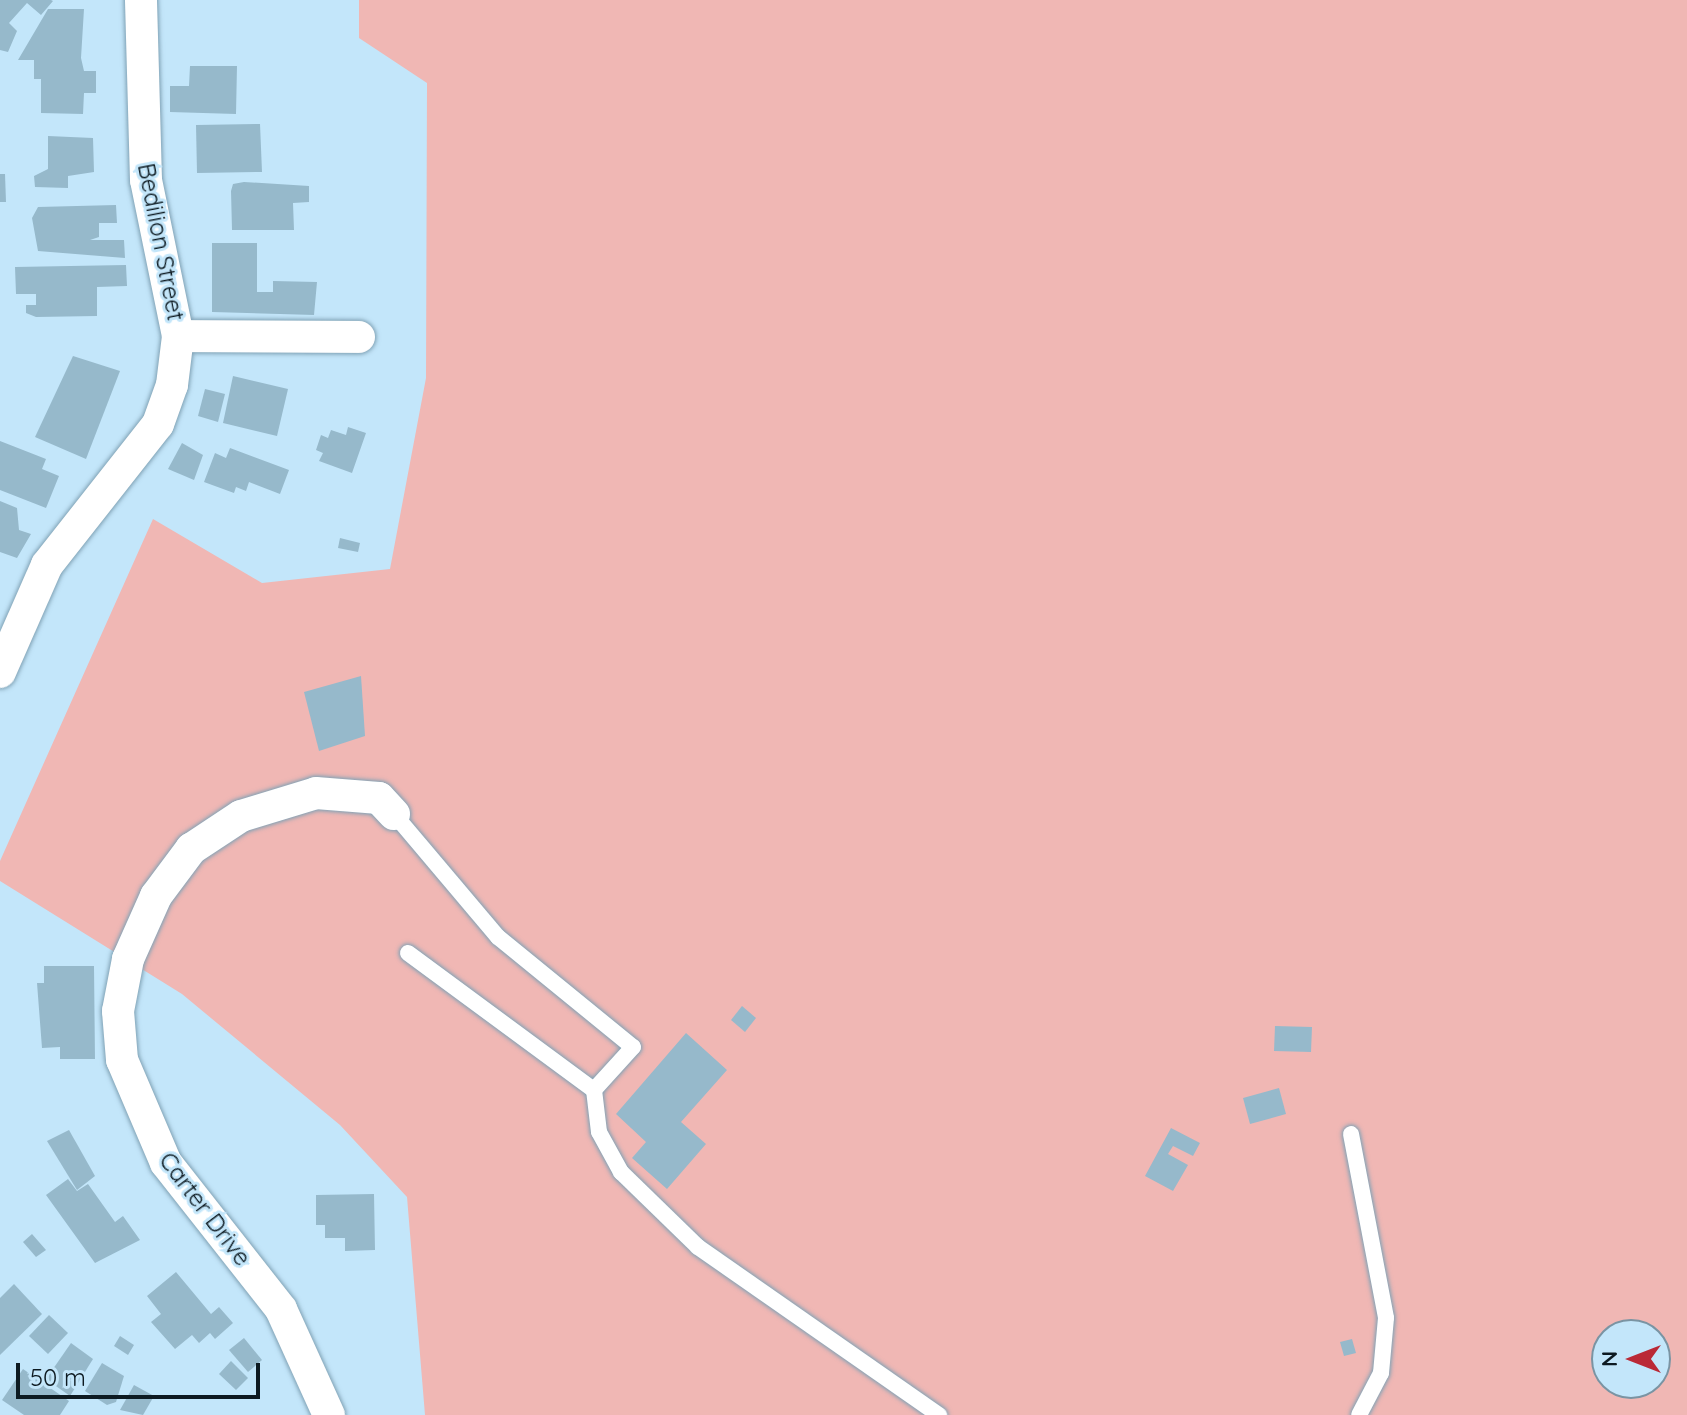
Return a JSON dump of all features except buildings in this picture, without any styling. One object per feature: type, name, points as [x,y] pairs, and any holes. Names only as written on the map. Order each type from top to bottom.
[{"type":"street","name":"Bedilion Street","points":[[0,672],[47,565],[158,424],[178,336],[146,180],[141,0]]},
{"type":"street","points":[[178,336],[359,337]]},
{"type":"street","name":"Carter Drive","points":[[329,1415],[281,1309],[166,1163],[122,1060],[118,1011],[128,959],[156,896],[191,849],[241,816],[316,793],[379,798],[394,814]]},
{"type":"lane","points":[[394,814],[498,937],[633,1047],[594,1090]]},
{"type":"lane","points":[[408,953],[594,1090],[599,1132],[621,1172],[698,1247],[939,1415]]},
{"type":"lane","points":[[1351,1134],[1386,1318],[1381,1373],[1359,1415]]},
{"type":"shaded area","points":[[359,0],[1687,0],[1687,1415],[425,1415],[407,1197],[340,1125],[182,994],[0,881],[0,861],[153,519],[262,583],[390,569],[426,378],[427,83],[359,38]]}]
